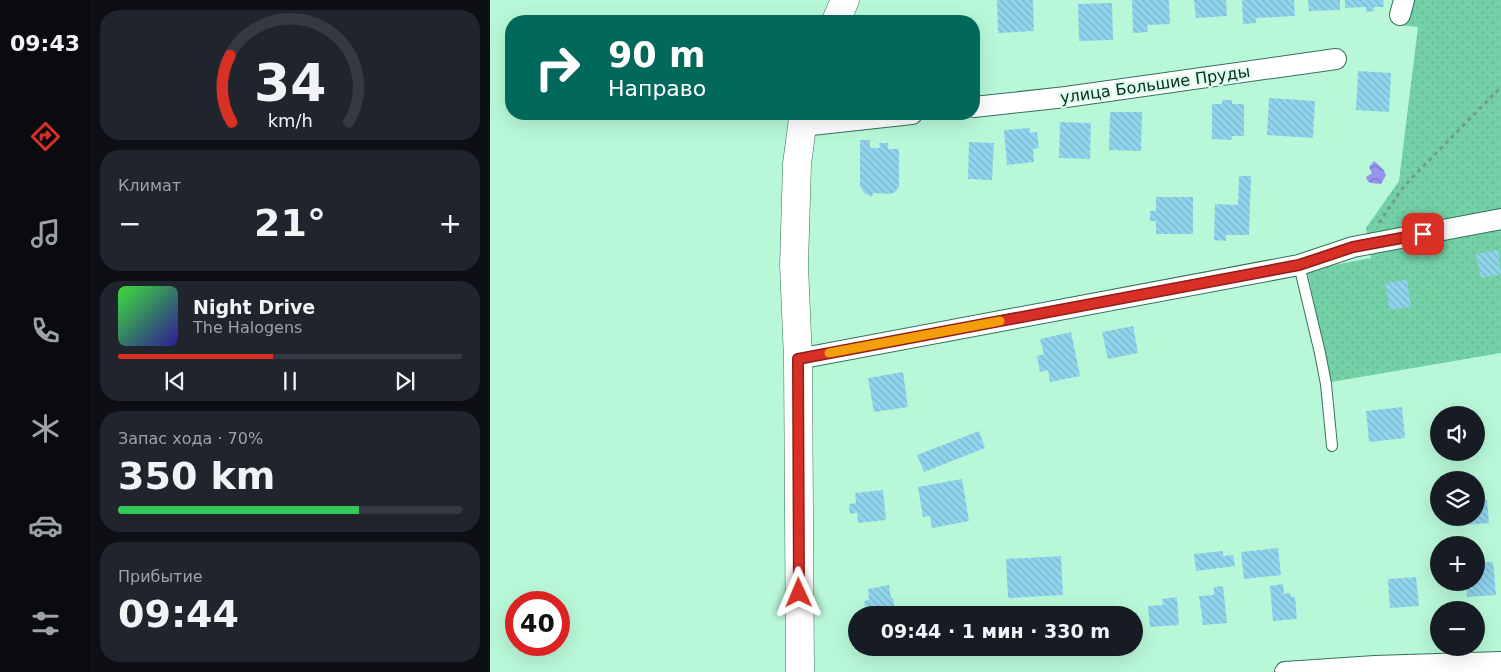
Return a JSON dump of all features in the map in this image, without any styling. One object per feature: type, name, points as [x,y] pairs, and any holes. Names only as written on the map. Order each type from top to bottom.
[{"type":"street","points":[[839,15],[845,0]]},
{"type":"street","name":"улица Большие Пруды","points":[[980,106],[1336,59]]},
{"type":"street","points":[[800,672],[798,359],[794,265],[797,164],[803,120]]},
{"type":"street","points":[[798,359],[1299,265],[1353,247],[1501,219]]},
{"type":"street","points":[[1285,672],[1501,662]]},
{"type":"lane","points":[[1299,265],[1322,361],[1332,446]]},
{"type":"path","points":[[1353,247],[1374,231],[1404,186],[1501,87]]},
{"type":"green space","points":[[1405,0],[1501,0],[1501,353],[1331,382],[1307,270],[1371,258],[1366,228],[1399,181],[1418,27],[1398,25]]},
{"type":"water","points":[[1374,161],[1383,169],[1386,175],[1381,184],[1370,183],[1366,177],[1372,173],[1369,167]]},
{"type":"building","points":[[997,0],[1033,0],[1034,31],[998,33]]},
{"type":"building","points":[[1132,0],[1169,0],[1170,24],[1147,25],[1148,32],[1133,33]]},
{"type":"building","points":[[1194,0],[1226,0],[1227,16],[1196,18]]},
{"type":"building","points":[[1242,0],[1294,0],[1295,16],[1256,18],[1256,23],[1243,24]]},
{"type":"building","points":[[1308,0],[1340,0],[1340,10],[1309,11]]},
{"type":"building","points":[[1345,0],[1383,0],[1384,7],[1374,7],[1374,11],[1366,12],[1366,7],[1345,8]]},
{"type":"building","points":[[1112,3],[1113,40],[1079,41],[1078,4]]},
{"type":"building","points":[[1358,71],[1391,73],[1389,112],[1356,110]]},
{"type":"building","points":[[1269,98],[1315,101],[1313,138],[1267,135]]},
{"type":"building","points":[[1222,100],[1232,100],[1232,104],[1244,104],[1244,136],[1232,136],[1232,140],[1212,139],[1212,104],[1222,104]]},
{"type":"building","points":[[1110,112],[1142,112],[1141,151],[1109,150]]},
{"type":"building","points":[[1060,122],[1091,123],[1090,159],[1059,158]]},
{"type":"building","points":[[1030,128],[1030,133],[1037,132],[1039,148],[1033,149],[1034,162],[1007,165],[1004,130]]},
{"type":"building","points":[[860,140],[870,140],[870,148],[880,148],[879,143],[888,143],[888,149],[899,149],[899,187],[895,192],[890,194],[873,193],[872,197],[864,193],[860,186]]},
{"type":"building","points":[[969,142],[994,143],[992,180],[968,179]]},
{"type":"building","points":[[1239,176],[1251,176],[1249,235],[1226,235],[1226,241],[1214,240],[1215,204],[1238,205]]},
{"type":"building","points":[[1156,197],[1193,197],[1193,234],[1156,234],[1156,221],[1150,221],[1150,211],[1156,211]]},
{"type":"building","points":[[1498,250],[1501,274],[1481,278],[1476,254]]},
{"type":"building","points":[[1407,280],[1411,307],[1389,310],[1386,283]]},
{"type":"building","points":[[1133,326],[1138,353],[1108,359],[1102,332]]},
{"type":"building","points":[[1071,332],[1080,376],[1050,382],[1048,370],[1040,372],[1037,356],[1044,354],[1040,339]]},
{"type":"building","points":[[903,372],[908,407],[874,412],[868,378]]},
{"type":"building","points":[[1402,407],[1405,438],[1369,442],[1366,411]]},
{"type":"building","points":[[979,431],[985,448],[924,472],[917,455]]},
{"type":"building","points":[[962,479],[969,521],[932,528],[930,516],[923,517],[918,487]]},
{"type":"building","points":[[883,490],[886,520],[858,523],[857,513],[850,514],[849,504],[856,503],[855,493]]},
{"type":"building","points":[[1485,500],[1487,500],[1489,523],[1485,523]]},
{"type":"building","points":[[1278,548],[1281,575],[1244,579],[1241,552]]},
{"type":"building","points":[[1223,551],[1223,556],[1233,555],[1235,566],[1196,571],[1194,554]]},
{"type":"building","points":[[1061,556],[1063,595],[1008,598],[1006,559]]},
{"type":"building","points":[[1485,562],[1493,562],[1496,595],[1467,597],[1467,591],[1485,591]]},
{"type":"building","points":[[1416,577],[1419,606],[1390,608],[1388,579]]},
{"type":"building","points":[[1283,584],[1284,594],[1290,593],[1291,597],[1295,597],[1297,619],[1273,621],[1270,586]]},
{"type":"building","points":[[889,585],[894,606],[865,606],[864,601],[869,600],[868,589]]},
{"type":"building","points":[[1223,586],[1227,623],[1203,625],[1199,596],[1214,595],[1214,587]]},
{"type":"building","points":[[1177,597],[1179,625],[1150,627],[1148,606],[1163,605],[1162,599]]},
{"type":"slow traffic","points":[[829,353],[1000,321]]},
{"type":"route","points":[[799,593],[798,359],[1299,265],[1353,247],[1423,234]]}]
